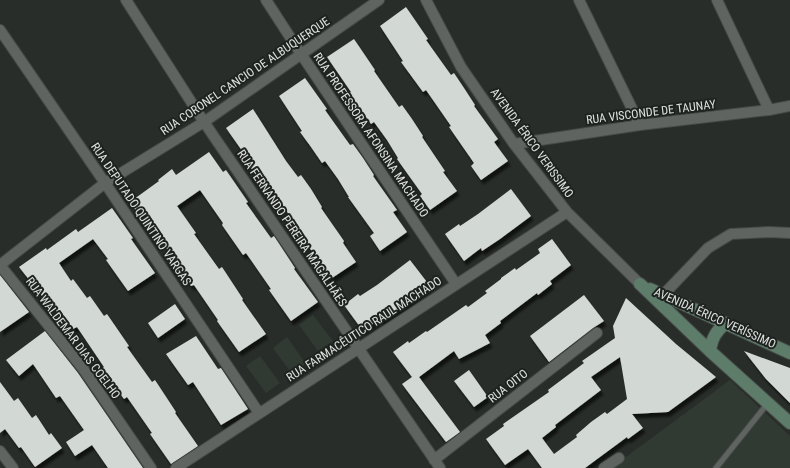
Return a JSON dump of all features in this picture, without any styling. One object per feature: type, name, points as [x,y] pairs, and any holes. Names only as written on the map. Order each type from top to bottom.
[{"type":"street","name":"RUA FERNANDO PEREIRA MAGALHÃES","points":[[126,0],[204,122],[437,464]]},
{"type":"street","name":"RUA PROFESSORA AFONSINA MACHADO","points":[[266,0],[300,54],[456,284]]},
{"type":"street","name":"RUA CORONEL CANCIO DE ALBUQUERQUE","points":[[0,265],[105,183],[204,122],[378,0]]},
{"type":"street","name":"AVENIDA ÉRICO VERISSIMO","points":[[426,0],[461,67],[514,144],[567,212],[640,284]]},
{"type":"street","points":[[579,0],[640,125]]},
{"type":"street","points":[[718,0],[769,110]]},
{"type":"street","name":"RUA DEPUTADO QUINTINO VARGAS","points":[[0,30],[105,183],[259,413]]},
{"type":"street","name":"RUA VISCONDE DE TAUNAY","points":[[514,144],[640,125],[769,110],[790,106]]},
{"type":"street","name":"RUA FARMACÊUTICO RAUL MACHADO","points":[[176,468],[567,212]]},
{"type":"street","points":[[663,295],[708,248],[731,234],[769,232],[790,233]]},
{"type":"street","name":"RUA WALDEMAR DIAS COELHO","points":[[0,265],[84,370],[152,468]]},
{"type":"street","points":[[640,284],[710,351],[790,423]]},
{"type":"street","name":"AVENIDA ÉRICO VERÍSSIMO","points":[[640,284],[790,352]]},
{"type":"street","points":[[710,351],[712,340],[717,330],[726,323]]},
{"type":"street","name":"RUA OITO","points":[[437,464],[597,333]]},
{"type":"street","points":[[0,451],[13,468]]},
{"type":"street","points":[[604,468],[619,458]]},
{"type":"lane","points":[[716,468],[768,403]]},
{"type":"shaded area","points":[[313,315],[333,341],[318,351],[299,325]]},
{"type":"shaded area","points":[[287,337],[306,364],[292,374],[273,348]]},
{"type":"shaded area","points":[[260,356],[280,383],[266,393],[246,366]]},
{"type":"shaded area","points":[[730,380],[790,436],[790,468],[611,468]]},
{"type":"building","points":[[406,7],[428,39],[426,40],[451,75],[454,73],[475,105],[474,106],[498,139],[494,142],[508,161],[481,180],[471,166],[474,163],[449,127],[451,126],[426,90],[423,92],[401,62],[403,61],[380,26]]},
{"type":"building","points":[[354,39],[399,107],[402,105],[412,119],[423,136],[422,137],[445,171],[443,172],[457,191],[430,210],[420,196],[422,194],[397,159],[398,158],[387,140],[374,122],[371,124],[349,93],[351,92],[327,57]]},
{"type":"building","points":[[305,78],[327,109],[325,110],[350,145],[353,144],[363,158],[374,175],[373,176],[397,210],[393,212],[407,232],[380,251],[370,236],[374,233],[348,197],[338,179],[325,161],[322,163],[300,132],[302,131],[279,96]]},
{"type":"building","points":[[253,109],[286,161],[298,177],[301,175],[311,189],[322,207],[321,208],[344,241],[343,243],[356,262],[329,280],[319,266],[321,264],[296,229],[297,228],[286,210],[273,192],[270,194],[248,164],[250,162],[226,128]]},
{"type":"building","points":[[209,152],[223,172],[226,170],[248,202],[246,203],[271,238],[274,236],[295,268],[294,269],[318,302],[291,321],[269,290],[271,289],[246,253],[243,255],[222,225],[223,223],[200,190],[177,206],[196,233],[194,234],[219,269],[222,267],[243,299],[242,300],[266,334],[239,352],[194,285],[191,286],[169,256],[171,255],[143,214],[140,217],[130,202],[159,181],[158,180],[172,169],[176,175]]},
{"type":"building","points":[[511,189],[531,216],[500,239],[482,251],[481,248],[464,261],[445,234],[459,224],[460,226],[478,214]]},
{"type":"building","points":[[112,208],[133,238],[131,239],[155,273],[128,291],[106,260],[108,259],[93,239],[59,263],[71,281],[73,279],[87,298],[90,296],[104,316],[107,314],[129,346],[127,347],[152,382],[155,380],[176,412],[175,413],[198,446],[171,464],[127,397],[124,399],[102,369],[104,367],[77,327],[73,329],[60,310],[57,312],[19,267],[46,248],[47,250],[76,229],[78,232]]},
{"type":"building","points":[[552,239],[571,265],[550,281],[552,284],[538,295],[537,293],[500,321],[501,323],[485,335],[490,343],[459,359],[454,351],[419,377],[460,432],[446,442],[402,384],[412,377],[393,352],[408,341],[409,343],[426,331],[427,332],[466,305],[468,307],[487,293],[485,291],[501,278],[515,268],[516,270],[540,253],[538,249]]},
{"type":"building","points":[[410,260],[430,286],[399,309],[381,321],[380,319],[363,331],[344,305],[358,294],[360,296],[377,285]]},
{"type":"building","points":[[0,275],[29,312],[0,332]]},
{"type":"building","points":[[584,295],[604,321],[549,362],[530,336]]},
{"type":"building","points":[[626,298],[676,344],[716,377],[668,412],[632,414],[643,428],[628,439],[627,437],[585,468],[542,468],[528,449],[505,465],[486,439],[504,426],[503,424],[549,392],[548,390],[584,363],[582,361],[615,338],[613,326]],"holes":[[[620,357],[627,399],[607,414],[605,412],[591,422],[576,435],[577,437],[554,454],[542,438],[556,427],[555,425],[601,390],[591,377]]]},
{"type":"building","points":[[175,304],[185,319],[158,338],[148,323]]},
{"type":"building","points":[[45,331],[78,373],[143,468],[108,468],[92,445],[75,456],[66,442],[84,430],[60,396],[56,398],[33,364],[19,376],[6,360]]},
{"type":"building","points":[[196,336],[218,369],[221,368],[248,409],[221,425],[193,382],[188,385],[166,354]]},
{"type":"building","points":[[744,351],[790,368],[790,403],[766,379]]},
{"type":"building","points":[[469,370],[488,397],[474,407],[454,381]]},
{"type":"building","points":[[0,382],[14,401],[18,398],[32,418],[36,415],[49,435],[51,433],[62,448],[35,467],[21,447],[19,448],[5,429],[0,433]]}]
